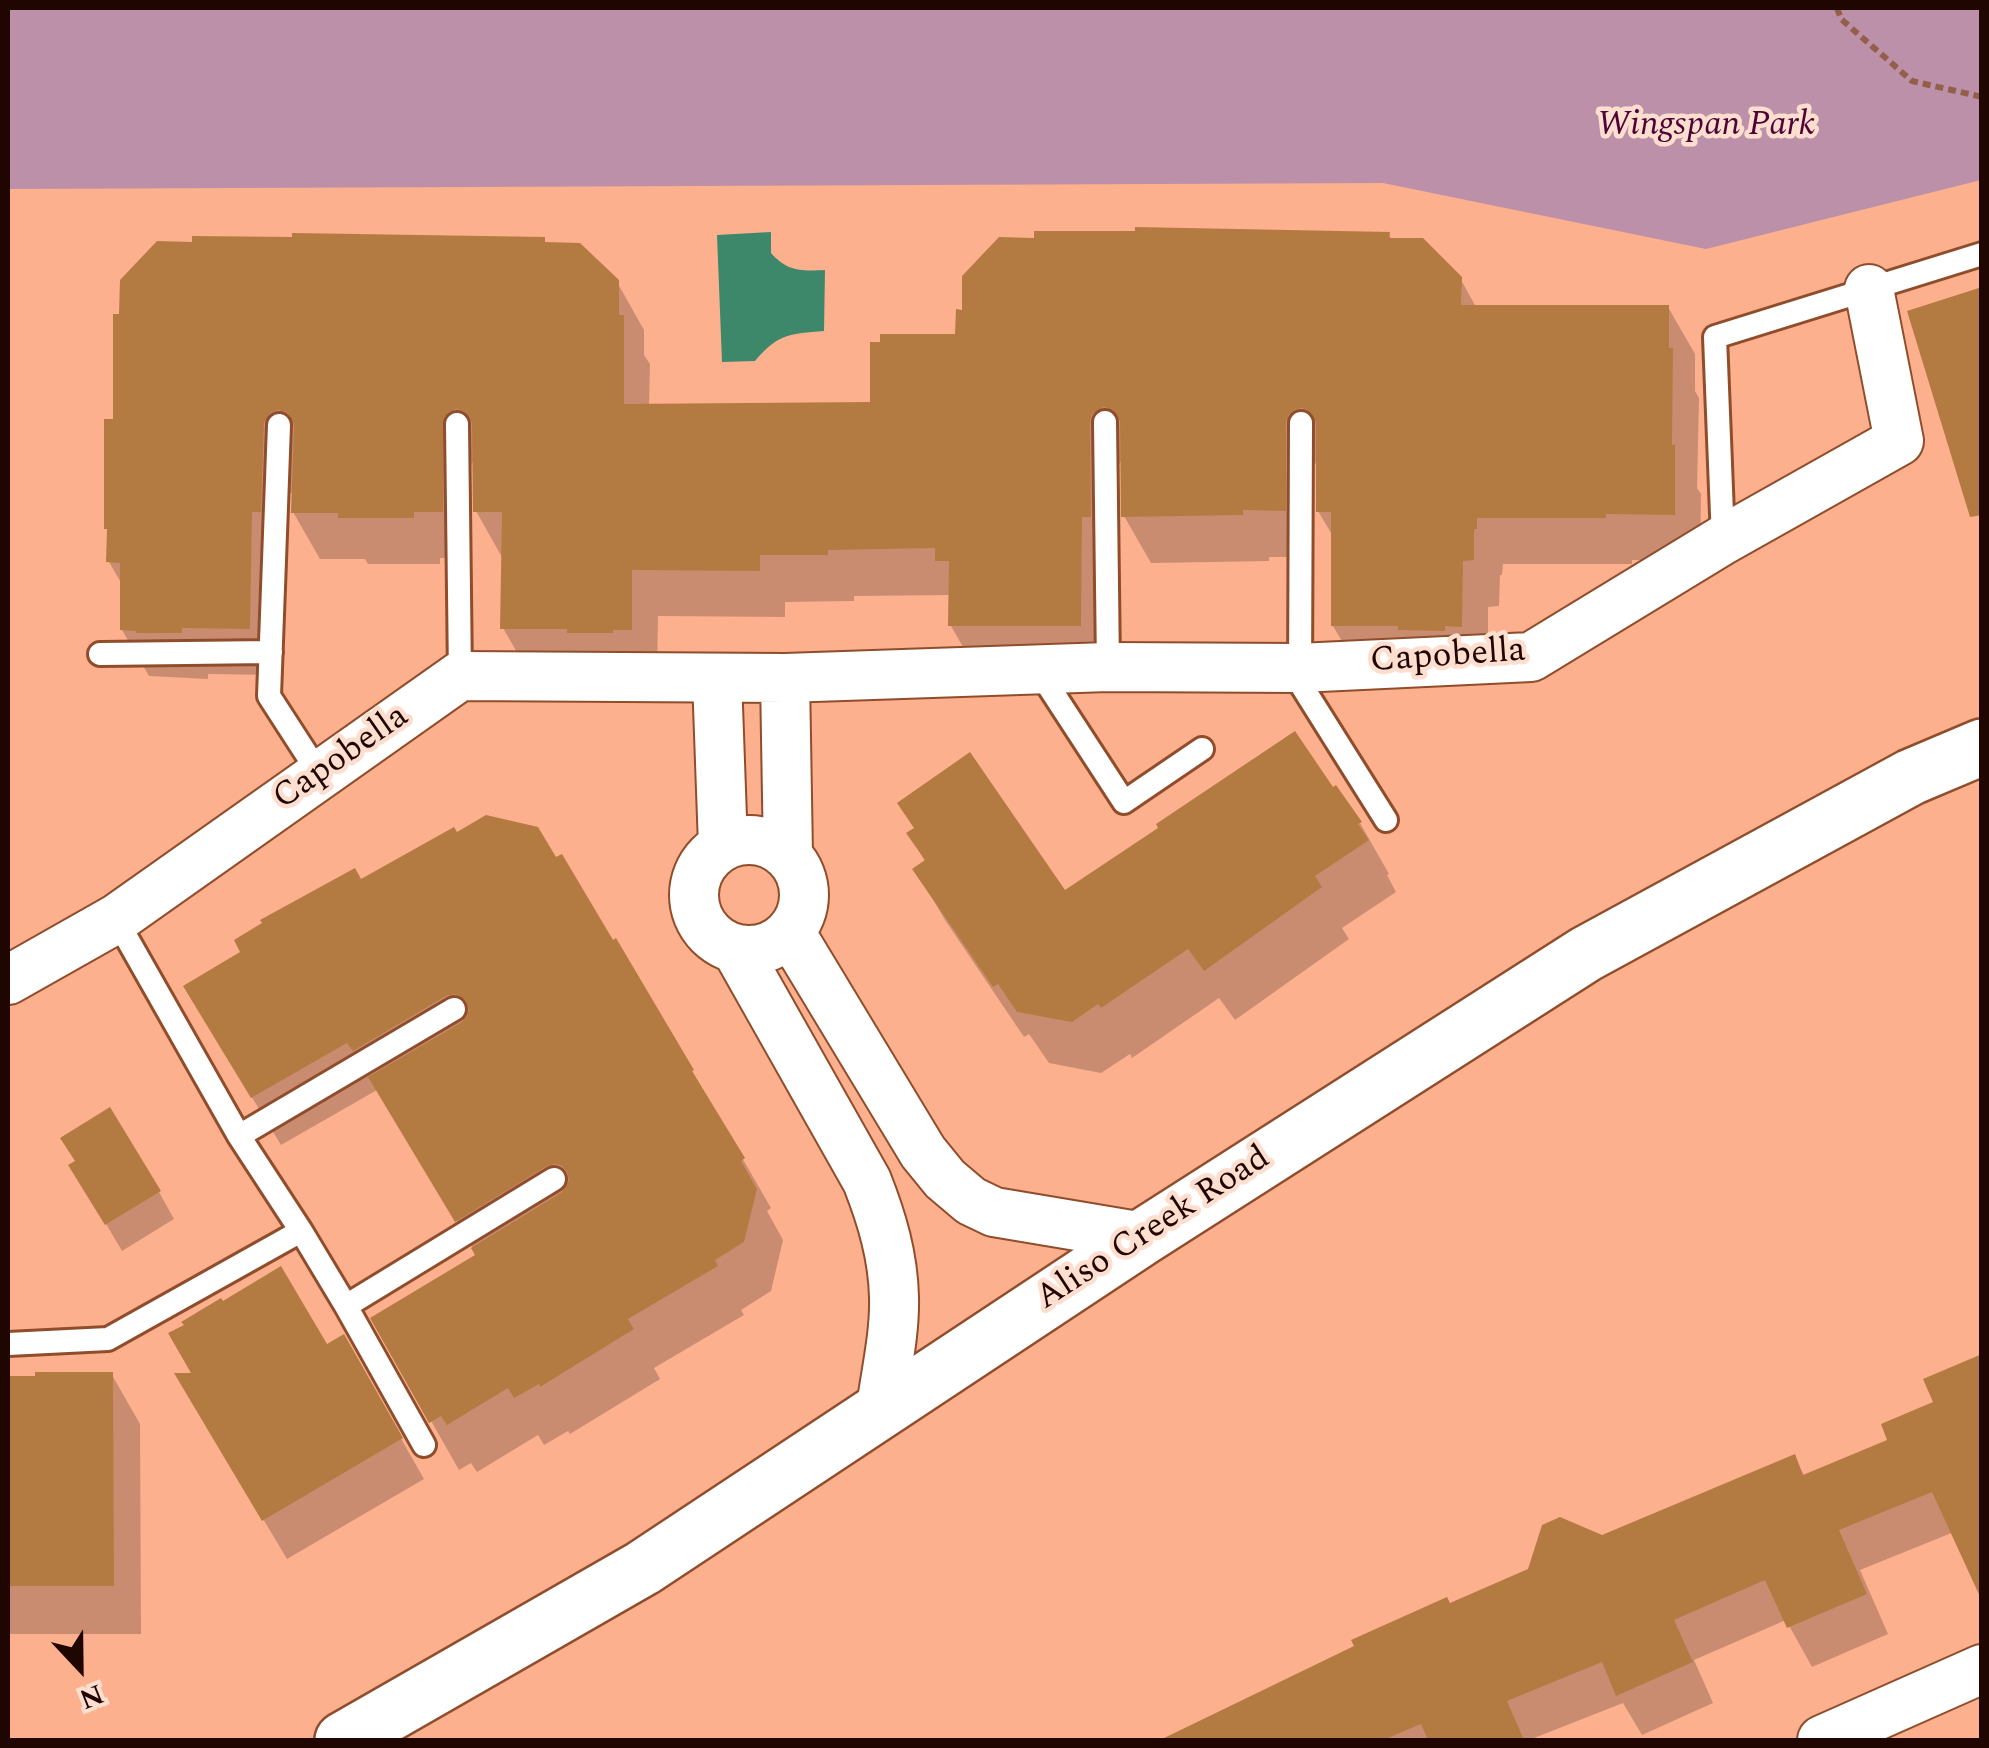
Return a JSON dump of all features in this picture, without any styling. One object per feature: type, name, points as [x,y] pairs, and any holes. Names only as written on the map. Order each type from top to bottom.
[{"type":"main road","name":"Aliso Creek Road","points":[[343,1740],[643,1568],[1142,1237],[1586,954],[1911,777],[1982,747]]},
{"type":"street","name":"Capobella","points":[[8,980],[116,918],[460,676],[785,678],[1108,667],[1299,668],[1531,657],[1722,540],[1899,440],[1869,289]]},
{"type":"street","points":[[717,678],[723,846]]},
{"type":"street","points":[[785,678],[788,856]]},
{"type":"street","points":[[757,840],[788,856],[802,880],[804,893],[803,908],[790,932],[765,948],[736,949],[720,943],[698,918],[694,902],[694,886],[709,857],[723,846],[757,840]]},
{"type":"street","points":[[790,932],[923,1152],[945,1179],[971,1201],[994,1212],[1142,1237]]},
{"type":"street","points":[[736,949],[867,1182],[881,1217],[890,1254],[894,1300],[882,1408]]},
{"type":"street","points":[[1822,1740],[1982,1669]]},
{"type":"lane","points":[[1722,540],[1714,336],[1982,254]]},
{"type":"lane","points":[[1105,422],[1108,667]]},
{"type":"lane","points":[[1301,423],[1300,682],[1386,820]]},
{"type":"lane","points":[[280,424],[269,696],[320,775]]},
{"type":"lane","points":[[457,424],[460,676]]},
{"type":"lane","points":[[100,654],[271,652]]},
{"type":"lane","points":[[1037,669],[1124,802],[1202,749]]},
{"type":"lane","points":[[116,918],[239,1136],[346,1306],[424,1445]]},
{"type":"lane","points":[[239,1136],[454,1009]]},
{"type":"lane","points":[[346,1306],[554,1180]]},
{"type":"lane","points":[[8,1344],[108,1339],[301,1231]]},
{"type":"path","points":[[1837,8],[1842,19],[1912,82],[1982,97]]},
{"type":"green space","name":"Wingspan Park","points":[[8,8],[1981,8],[1981,180],[1706,249],[1383,183],[8,189]]},
{"type":"shaded area","points":[[771,232],[771,253],[783,264],[802,270],[825,270],[824,331],[785,337],[755,361],[722,362],[717,235]]},
{"type":"building","points":[[1135,227],[1390,232],[1389,238],[1423,238],[1462,277],[1461,305],[1669,305],[1675,515],[1477,518],[1474,560],[1463,561],[1462,627],[1445,626],[1445,631],[1331,626],[1331,512],[1316,512],[1316,423],[1309,411],[1294,410],[1286,422],[1286,511],[1121,517],[1120,421],[1113,410],[1104,407],[1092,414],[1090,422],[1091,517],[1082,517],[1081,626],[948,626],[949,561],[935,561],[935,548],[760,555],[760,571],[632,570],[632,630],[567,633],[567,629],[500,629],[502,512],[473,512],[469,416],[456,409],[444,418],[443,512],[414,512],[414,518],[338,518],[338,513],[291,513],[294,425],[288,413],[279,410],[271,412],[264,423],[261,512],[252,512],[250,629],[182,628],[182,633],[120,630],[120,563],[106,562],[104,529],[104,419],[113,419],[113,314],[119,314],[120,280],[157,241],[192,242],[192,236],[292,237],[292,233],[545,237],[545,242],[580,243],[619,280],[619,315],[624,315],[624,404],[870,402],[870,342],[880,342],[880,334],[955,334],[956,309],[962,310],[962,276],[999,237],[1034,238],[1034,231],[1135,231]]},
{"type":"building","points":[[1982,287],[1982,515],[1970,517],[1907,311]]},
{"type":"building","points":[[1295,731],[1362,822],[1358,824],[1369,840],[1315,876],[1322,887],[1204,971],[1188,949],[1101,1008],[1098,1004],[1072,1022],[1017,1012],[998,984],[993,987],[912,869],[925,860],[906,833],[914,828],[897,803],[970,752],[1065,890]]},
{"type":"building","points":[[486,815],[538,827],[556,857],[562,854],[694,1070],[745,1158],[741,1161],[757,1189],[744,1242],[715,1260],[718,1266],[628,1319],[634,1329],[540,1387],[539,1384],[514,1398],[508,1388],[447,1425],[441,1416],[429,1423],[370,1318],[475,1255],[471,1248],[562,1192],[569,1180],[562,1166],[547,1166],[455,1222],[368,1077],[462,1022],[469,1010],[466,1001],[455,994],[446,996],[353,1051],[347,1043],[251,1098],[183,986],[240,952],[234,940],[262,923],[260,920],[355,868],[361,879],[454,827],[457,832]]},
{"type":"building","points":[[110,1107],[161,1191],[105,1225],[68,1165],[75,1161],[60,1138]]},
{"type":"building","points":[[281,1266],[327,1344],[344,1334],[403,1438],[262,1521],[174,1373],[191,1373],[168,1333],[221,1298],[223,1301]]},
{"type":"building","points":[[1982,1354],[1982,1601],[1932,1492],[1839,1530],[1867,1594],[1787,1628],[1765,1580],[1674,1620],[1693,1662],[1616,1696],[1602,1662],[1507,1701],[1524,1740],[1428,1740],[1421,1724],[1383,1740],[1160,1740],[1354,1646],[1351,1640],[1447,1597],[1450,1603],[1528,1569],[1542,1525],[1560,1517],[1602,1535],[1795,1454],[1803,1475],[1887,1440],[1881,1424],[1933,1402],[1923,1379]]},
{"type":"building","points":[[35,1372],[113,1372],[114,1586],[8,1586],[8,1376],[35,1376]]}]
